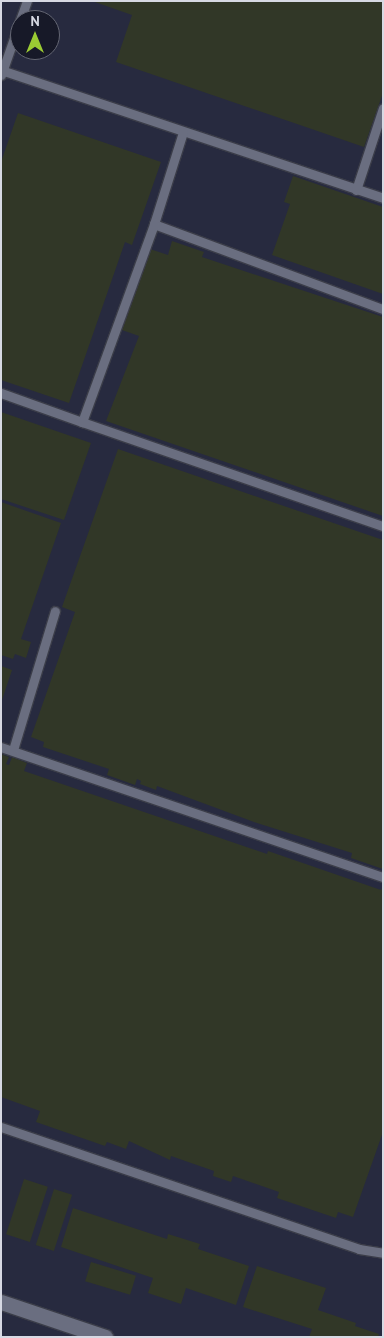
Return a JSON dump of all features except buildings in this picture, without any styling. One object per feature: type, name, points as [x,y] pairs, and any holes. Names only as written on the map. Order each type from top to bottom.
[{"type":"street","points":[[1,1302],[105,1337]]},
{"type":"lane","points":[[10,49],[2,72],[383,198]]},
{"type":"lane","points":[[356,190],[383,108]]},
{"type":"lane","points":[[82,422],[154,224],[183,132]]},
{"type":"lane","points":[[154,224],[383,309]]},
{"type":"lane","points":[[1,393],[383,526]]},
{"type":"lane","points":[[12,750],[55,611]]},
{"type":"lane","points":[[1,746],[383,877]]},
{"type":"lane","points":[[1,1127],[359,1248],[383,1253]]},
{"type":"shaded area","points":[[1,1],[383,1],[383,1337],[1,1337]]}]
